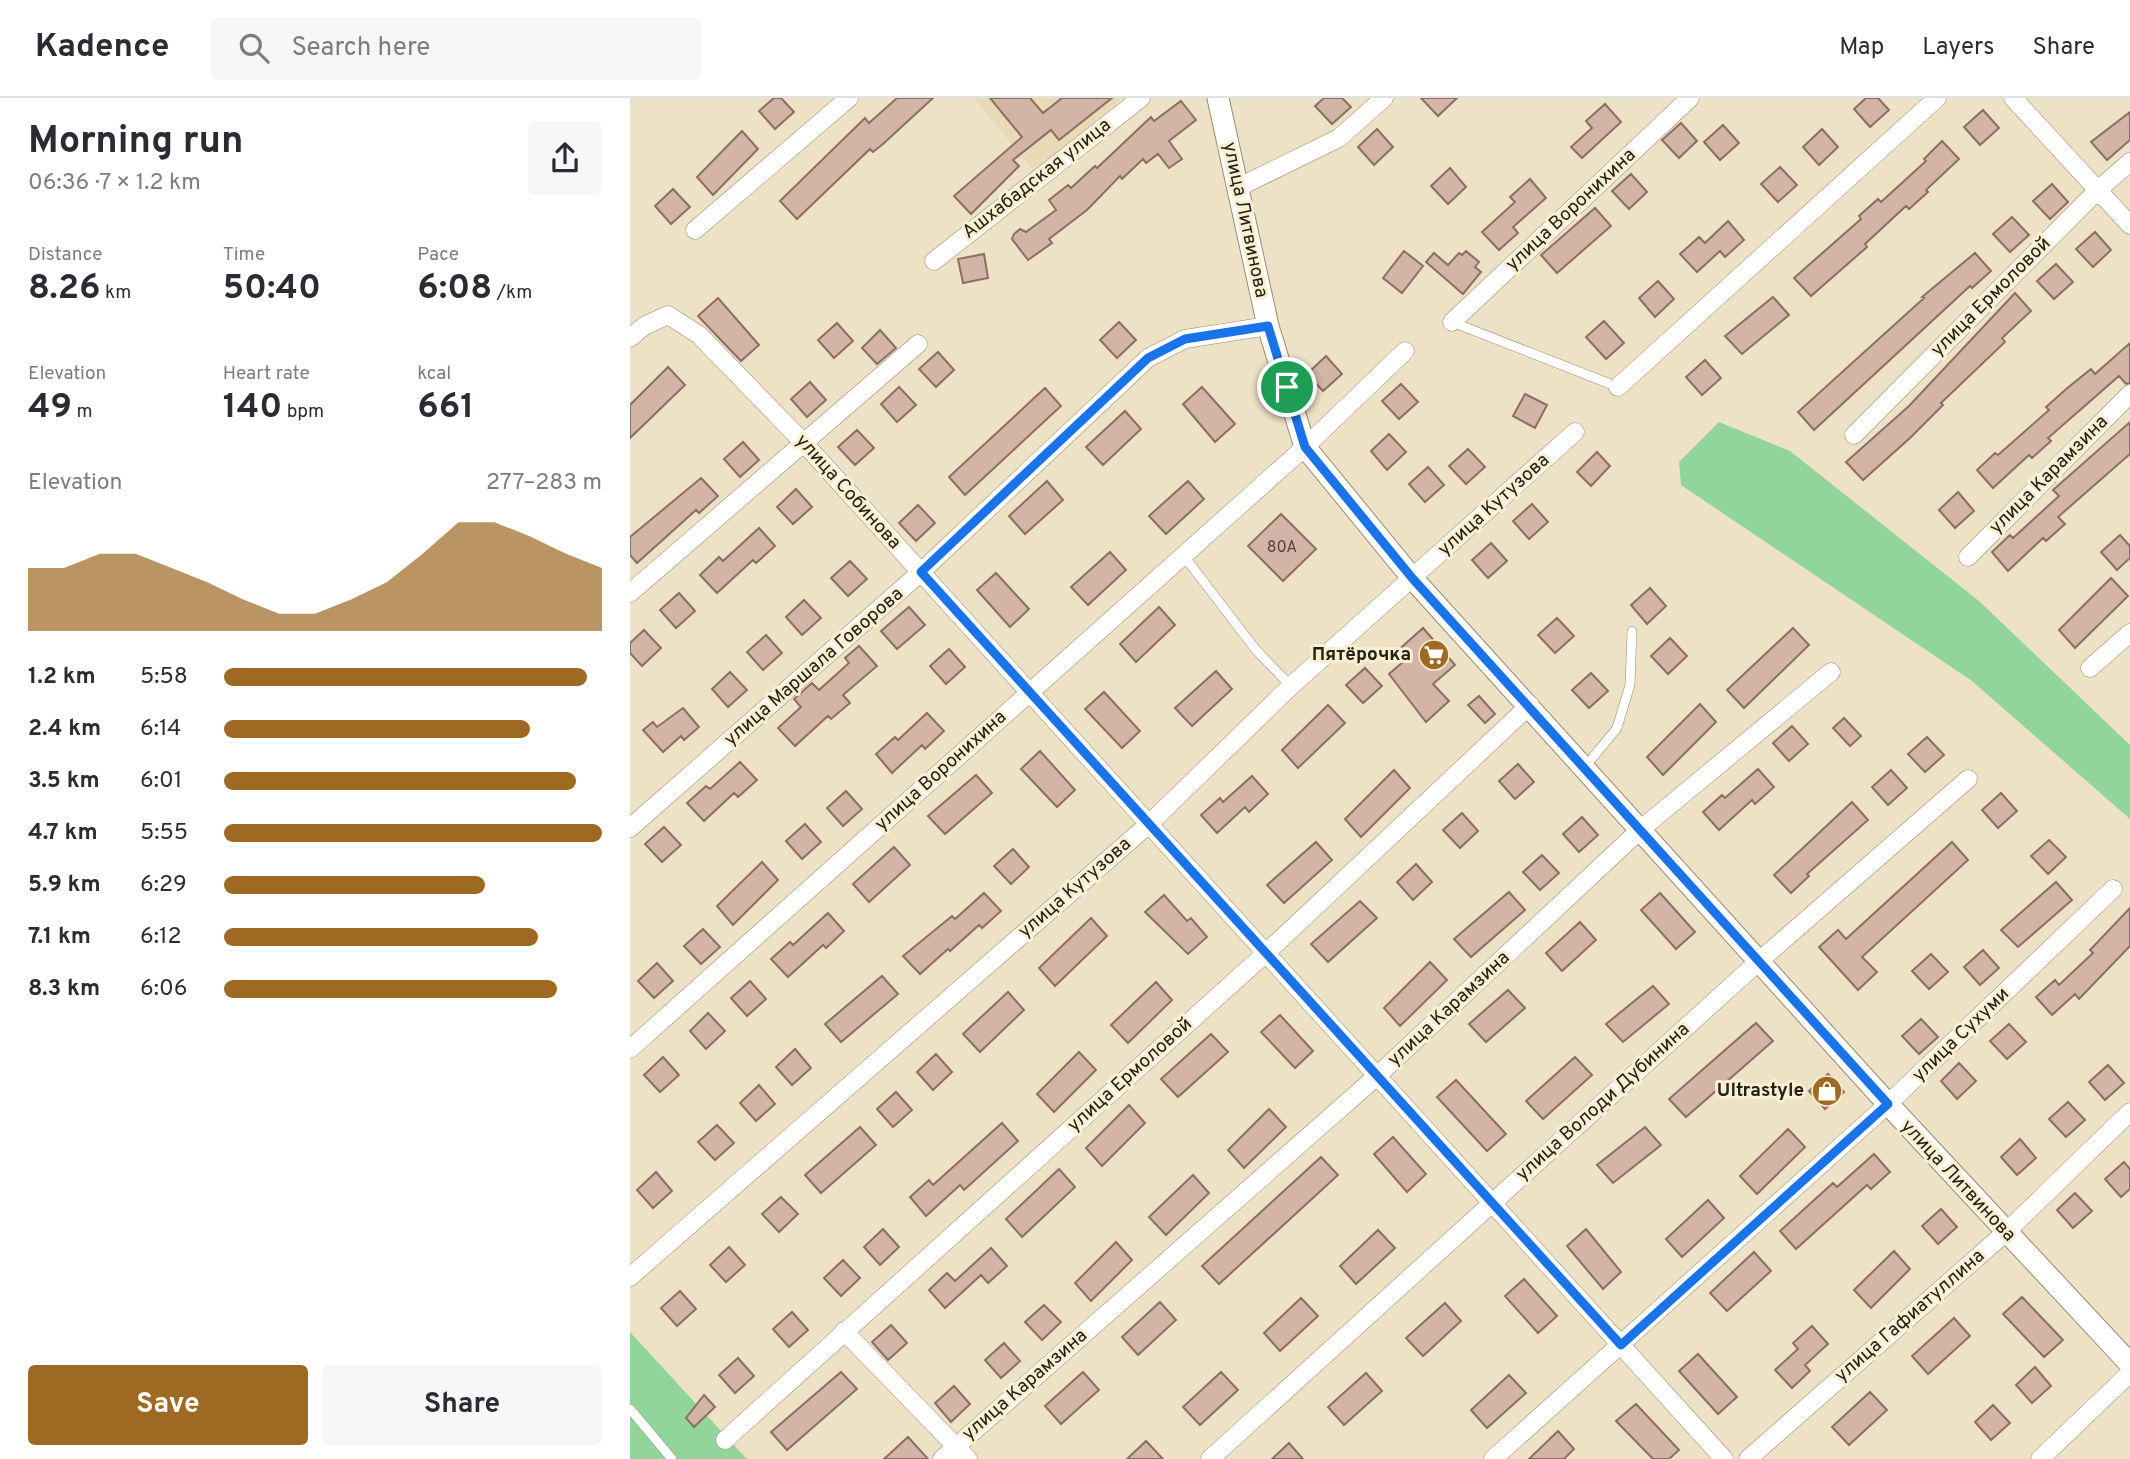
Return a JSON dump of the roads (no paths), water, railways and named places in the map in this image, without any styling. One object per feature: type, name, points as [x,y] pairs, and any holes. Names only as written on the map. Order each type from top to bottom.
[{"type":"street","points":[[695,230],[849,98]]},
{"type":"street","name":"Ашхабадская улица","points":[[934,261],[1141,98]]},
{"type":"street","name":"улица Литвинова","points":[[1218,98],[1268,326],[1305,447],[1413,579],[1530,705],[2005,1233],[2130,1364]]},
{"type":"street","points":[[1239,187],[1339,138],[1384,98]]},
{"type":"street","name":"улица Воронихина","points":[[1452,322],[1690,98]]},
{"type":"street","points":[[1618,387],[1937,98]]},
{"type":"street","points":[[2013,98],[2130,225]]},
{"type":"street","name":"улица Ермоловой","points":[[1854,435],[2098,190],[2130,162]]},
{"type":"street","name":"улица Собинова","points":[[630,338],[644,326],[668,315],[699,335],[802,441],[1724,1459]]},
{"type":"street","name":"улица Маршала Говорова","points":[[630,828],[921,572],[1148,358],[1185,339],[1268,326]]},
{"type":"street","points":[[630,593],[802,441],[918,344]]},
{"type":"street","name":"улица Воронихина","points":[[630,1048],[1184,556],[1305,447],[1405,351]]},
{"type":"street","name":"улица Карамзина","points":[[1968,557],[2130,394]]},
{"type":"street","name":"улица Кутузова","points":[[630,1277],[1149,824],[1291,686],[1575,432]]},
{"type":"street","points":[[2090,668],[2130,633]]},
{"type":"street","name":"улица Карамзина","points":[[942,1459],[962,1452],[1377,1076],[1641,829],[1831,672]]},
{"type":"street","name":"улица Ермоловой","points":[[725,1440],[1266,953],[1530,705]]},
{"type":"street","name":"улица Володи Дубинина","points":[[1210,1459],[1759,962],[1968,779]]},
{"type":"street","name":"улица Сухуми","points":[[1493,1459],[1888,1104],[2113,889]]},
{"type":"street","name":"улица Гафиатуллина","points":[[1748,1459],[2005,1233],[2130,1112]]},
{"type":"street","points":[[844,1331],[962,1452]]},
{"type":"street","points":[[2040,1459],[2130,1373]]},
{"type":"lane","points":[[1452,322],[1618,387]]},
{"type":"lane","points":[[1184,556],[1256,650],[1291,686]]},
{"type":"lane","points":[[1586,767],[1617,728],[1630,685],[1632,631]]},
{"type":"lane","points":[[630,1409],[672,1459]]},
{"type":"place","name":"Пятёрочка","points":[[1434,655]]},
{"type":"place","name":"Ultrastyle","points":[[1827,1091]]}]
